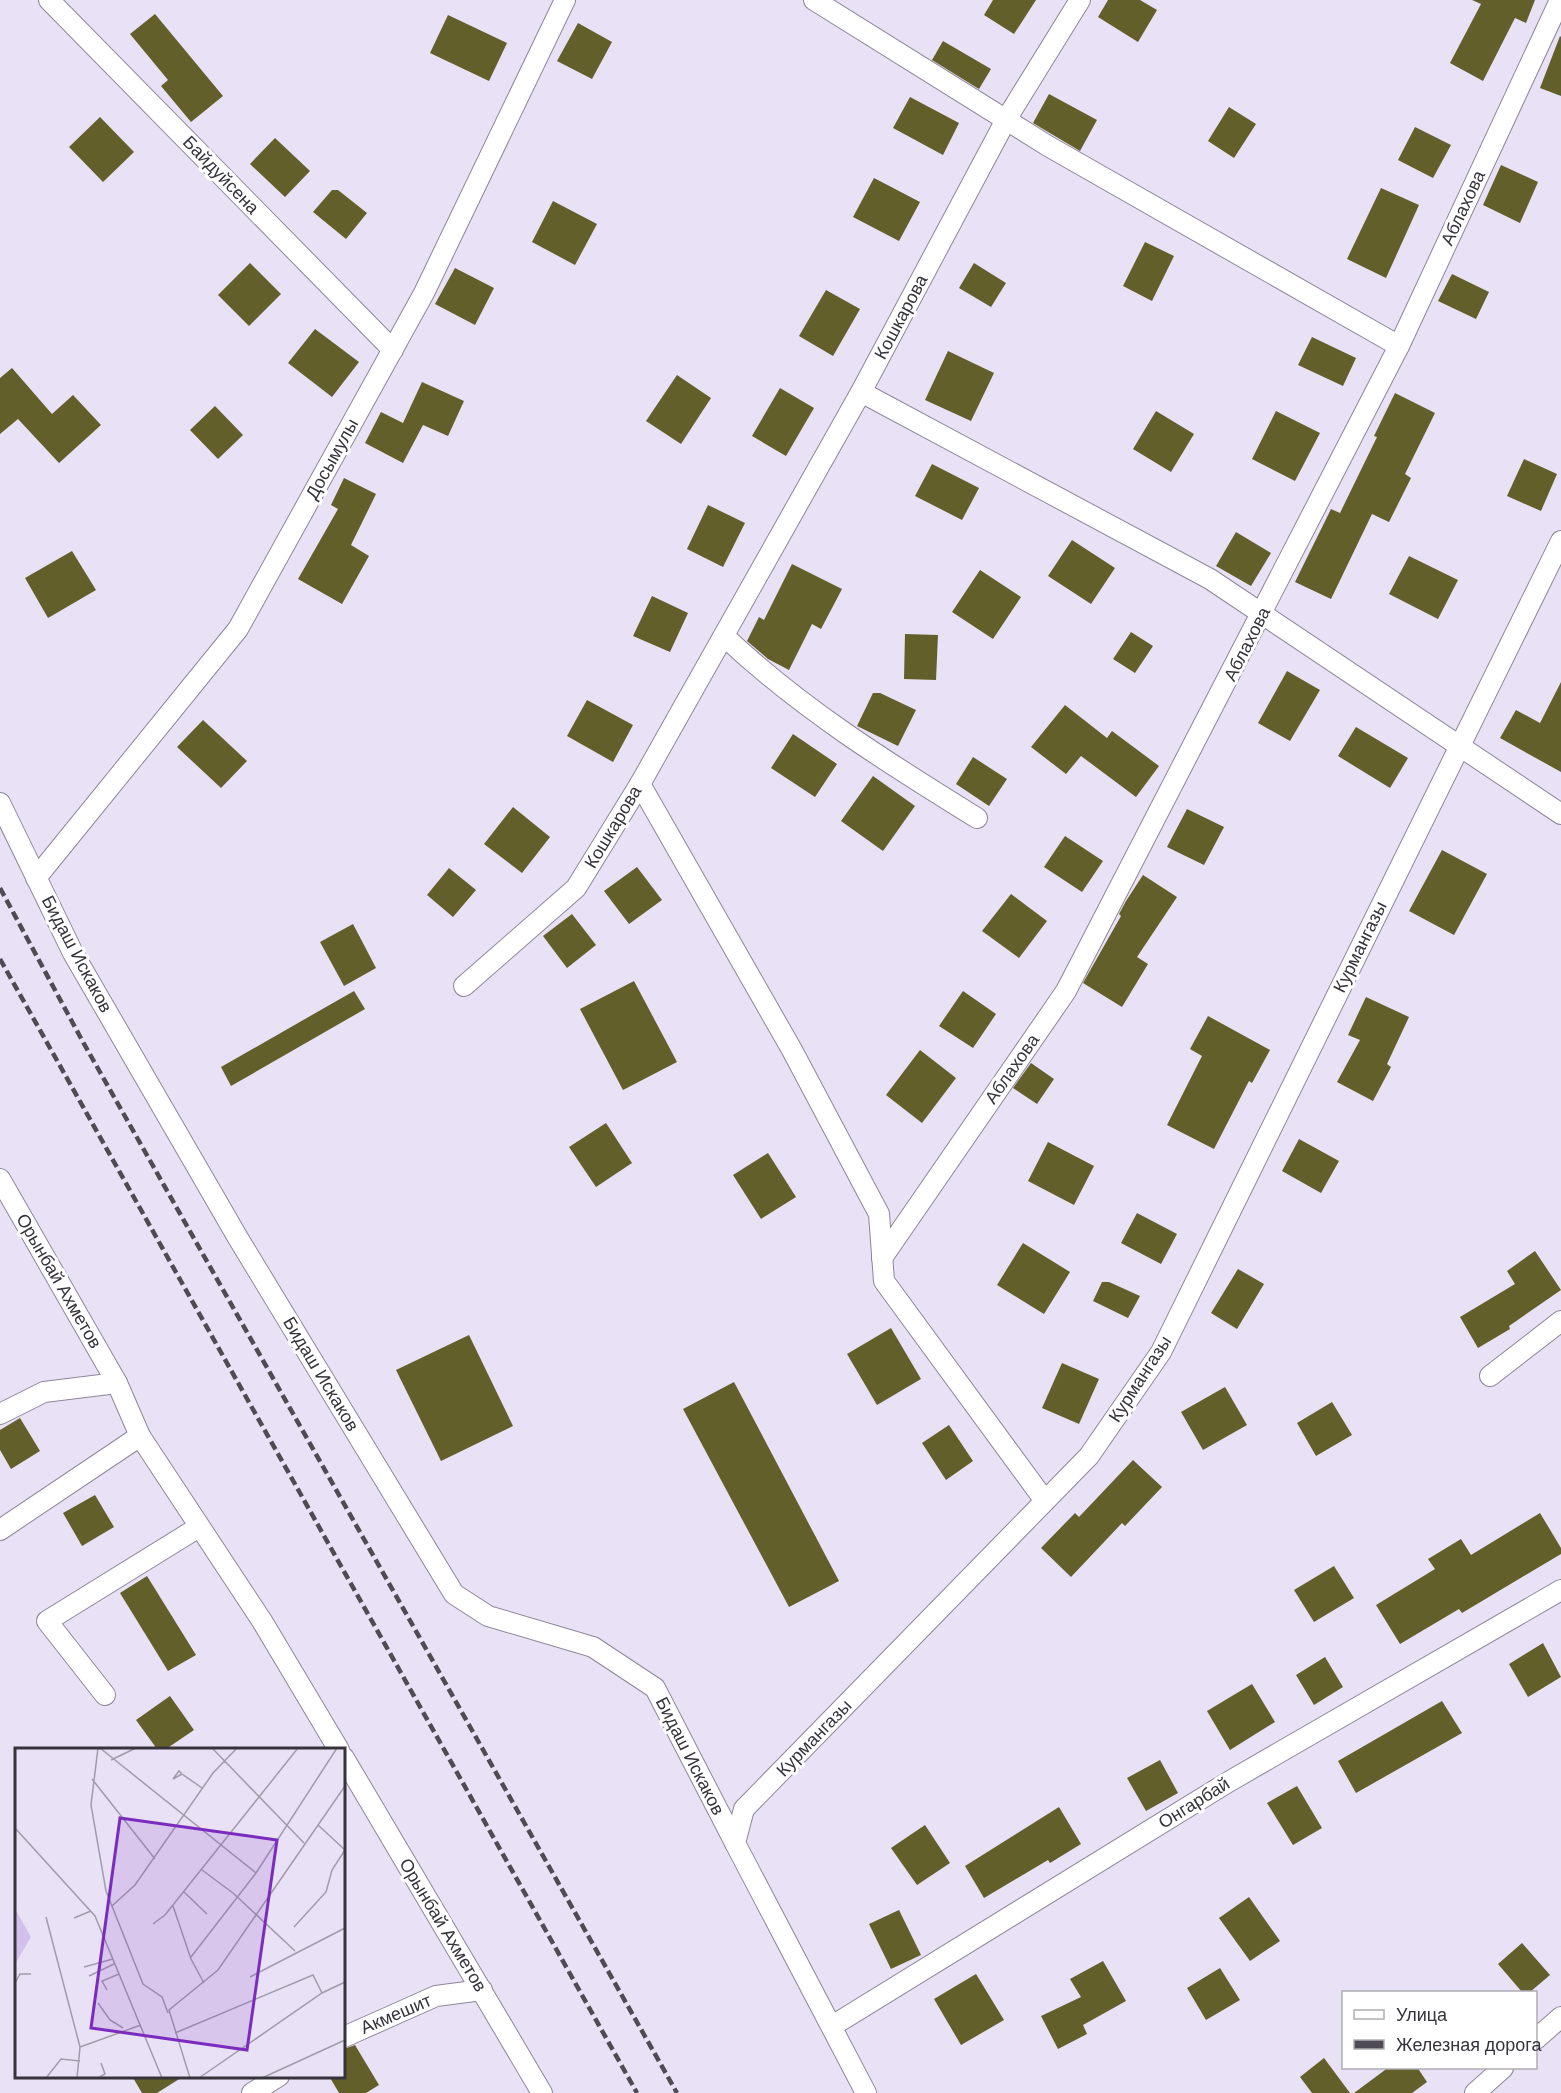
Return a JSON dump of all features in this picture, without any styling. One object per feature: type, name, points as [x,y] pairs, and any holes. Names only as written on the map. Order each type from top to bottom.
[{"type":"street","name":"Байдуйсена","points":[[49,0],[393,350]]},
{"type":"street","name":"Досымулы","points":[[36,878],[238,629],[424,293],[565,0]]},
{"type":"street","points":[[814,0],[1007,118],[1048,146],[1399,346]]},
{"type":"street","name":"Кошкарова","points":[[464,986],[576,888],[640,784],[861,392],[1007,118],[1080,0]]},
{"type":"street","name":"Аблахова","points":[[882,1258],[1066,991],[1399,346],[1560,0]]},
{"type":"street","points":[[861,392],[1210,579],[1561,814]]},
{"type":"street","name":"Курмангазы","points":[[735,1843],[744,1809],[1089,1456],[1161,1352],[1561,541]]},
{"type":"street","points":[[723,636],[764,674],[873,754],[978,818]]},
{"type":"street","points":[[640,784],[792,1050],[879,1214],[884,1281],[1045,1501]]},
{"type":"street","name":"Бидаш Искаков","points":[[0,802],[73,953],[237,1238],[454,1594],[488,1616],[593,1647],[656,1688],[735,1843]]},
{"type":"street","name":"Орынбай Ахметов","points":[[0,1179],[117,1383],[140,1436],[262,1621],[338,1748]]},
{"type":"street","points":[[1490,1376],[1561,1321]]},
{"type":"street","points":[[0,1414],[44,1392],[117,1383]]},
{"type":"street","points":[[0,1530],[140,1436]]},
{"type":"street","points":[[105,1695],[47,1621],[199,1527]]},
{"type":"street","name":"Онгарбай","points":[[832,2026],[1230,1781],[1561,1590]]},
{"type":"street","name":"Орынбай Ахметов","points":[[345,1760],[482,1990],[534,2091]]},
{"type":"street","points":[[735,1843],[866,2093]]},
{"type":"street","name":"Акмешит","points":[[345,2036],[436,1996],[482,1990]]},
{"type":"street","points":[[1537,2038],[1561,2017]]},
{"type":"street","points":[[1475,2093],[1501,2069]]},
{"type":"street","points":[[252,2093],[276,2078]]},
{"type":"building","points":[[993,0],[1036,0],[1014,34],[984,15]]},
{"type":"building","points":[[1108,0],[1140,0],[1157,10],[1138,42],[1098,17]]},
{"type":"building","points":[[1472,0],[1535,0],[1526,23],[1515,18],[1483,81],[1450,63],[1481,4]]},
{"type":"building","points":[[155,14],[223,96],[191,122],[161,86],[168,80],[130,34]]},
{"type":"building","points":[[448,15],[507,43],[489,81],[430,53]]},
{"type":"building","points":[[578,23],[612,42],[592,79],[557,61]]},
{"type":"building","points":[[1561,37],[1561,96],[1540,88]]},
{"type":"building","points":[[943,41],[991,69],[979,89],[932,60]]},
{"type":"building","points":[[1049,94],[1097,120],[1080,151],[1033,123]]},
{"type":"building","points":[[910,97],[959,123],[943,155],[893,128]]},
{"type":"building","points":[[1229,107],[1256,124],[1234,158],[1208,141]]},
{"type":"building","points":[[100,117],[134,152],[103,182],[69,147]]},
{"type":"building","points":[[1415,127],[1451,145],[1433,178],[1398,160]]},
{"type":"building","points":[[275,138],[310,171],[285,197],[250,164]]},
{"type":"building","points":[[1501,165],[1538,182],[1520,223],[1483,205]]},
{"type":"building","points":[[874,178],[920,202],[899,241],[853,217]]},
{"type":"building","points":[[1381,188],[1419,205],[1386,278],[1347,259]]},
{"type":"building","points":[[332,190],[338,190],[367,213],[346,239],[313,212]]},
{"type":"building","points":[[553,201],[597,224],[575,265],[532,242]]},
{"type":"building","points":[[1145,242],[1174,256],[1152,301],[1123,286]]},
{"type":"building","points":[[250,263],[281,294],[249,326],[218,295]]},
{"type":"building","points":[[974,263],[1006,283],[991,307],[959,288]]},
{"type":"building","points":[[455,268],[494,288],[475,325],[435,304]]},
{"type":"building","points":[[1452,274],[1489,292],[1476,319],[1438,301]]},
{"type":"building","points":[[826,290],[860,309],[833,356],[799,336]]},
{"type":"building","points":[[315,329],[359,362],[332,397],[288,363]]},
{"type":"building","points":[[1312,337],[1356,358],[1343,386],[1298,365]]},
{"type":"building","points":[[948,351],[994,373],[971,421],[925,400]]},
{"type":"building","points":[[12,368],[52,414],[73,395],[101,425],[59,463],[18,419],[0,434],[0,378]]},
{"type":"building","points":[[677,375],[711,398],[681,444],[646,421]]},
{"type":"building","points":[[422,382],[464,401],[448,436],[423,425],[403,463],[365,443],[381,412],[403,423]]},
{"type":"building","points":[[780,388],[814,408],[786,456],[752,436]]},
{"type":"building","points":[[1395,393],[1435,413],[1405,474],[1411,478],[1389,522],[1372,514],[1331,599],[1295,582],[1331,509],[1340,513],[1377,437],[1374,436]]},
{"type":"building","points":[[215,406],[243,435],[218,459],[190,430]]},
{"type":"building","points":[[1156,411],[1194,434],[1171,472],[1133,449]]},
{"type":"building","points":[[1276,411],[1320,433],[1295,481],[1252,459]]},
{"type":"building","points":[[1524,459],[1557,474],[1541,511],[1507,496]]},
{"type":"building","points":[[932,464],[979,488],[962,520],[915,496]]},
{"type":"building","points":[[344,478],[376,494],[351,545],[369,556],[342,604],[298,579],[338,509],[331,505]]},
{"type":"building","points":[[708,505],[745,523],[723,567],[687,549]]},
{"type":"building","points":[[1236,532],[1271,553],[1251,586],[1216,566]]},
{"type":"building","points":[[1072,540],[1115,568],[1091,604],[1048,576]]},
{"type":"building","points":[[72,551],[96,590],[48,618],[25,578]]},
{"type":"building","points":[[1409,556],[1458,580],[1438,619],[1389,594]]},
{"type":"building","points":[[792,564],[842,589],[821,629],[812,624],[789,670],[768,659],[747,641],[759,617],[764,620]]},
{"type":"building","points":[[980,570],[1021,597],[993,639],[952,612]]},
{"type":"building","points":[[652,596],[688,613],[670,652],[633,636]]},
{"type":"building","points":[[1131,632],[1153,646],[1135,673],[1113,659]]},
{"type":"building","points":[[905,634],[938,635],[936,680],[904,679]]},
{"type":"building","points":[[1287,671],[1320,690],[1290,741],[1258,723]]},
{"type":"building","points":[[1561,682],[1561,772],[1500,738],[1516,710],[1540,723]]},
{"type":"building","points":[[873,693],[880,693],[916,710],[898,746],[857,726]]},
{"type":"building","points":[[587,700],[633,725],[613,762],[567,736]]},
{"type":"building","points":[[1065,705],[1107,738],[1112,731],[1159,766],[1136,797],[1081,756],[1066,774],[1031,747]]},
{"type":"building","points":[[203,720],[247,761],[221,788],[177,747]]},
{"type":"building","points":[[1356,727],[1408,758],[1390,788],[1338,756]]},
{"type":"building","points":[[793,734],[837,764],[815,797],[771,768]]},
{"type":"building","points":[[973,757],[1007,779],[989,806],[956,784]]},
{"type":"building","points":[[873,776],[915,806],[883,851],[841,821]]},
{"type":"building","points":[[513,807],[550,837],[522,873],[484,844]]},
{"type":"building","points":[[1187,809],[1224,827],[1204,865],[1167,847]]},
{"type":"building","points":[[1065,836],[1103,861],[1082,892],[1044,867]]},
{"type":"building","points":[[1442,850],[1487,874],[1454,935],[1409,911]]},
{"type":"building","points":[[637,867],[662,900],[629,924],[604,891]]},
{"type":"building","points":[[449,868],[476,890],[453,917],[427,895]]},
{"type":"building","points":[[1143,875],[1177,897],[1137,957],[1148,964],[1122,1007],[1083,983],[1121,916],[1119,914],[1126,901]]},
{"type":"building","points":[[1011,894],[1047,921],[1019,958],[982,931]]},
{"type":"building","points":[[572,914],[596,945],[567,968],[543,936]]},
{"type":"building","points":[[353,924],[376,968],[344,986],[320,942]]},
{"type":"building","points":[[634,981],[677,1062],[623,1090],[580,1009]]},
{"type":"building","points":[[354,991],[365,1009],[231,1086],[221,1067]]},
{"type":"building","points":[[963,991],[996,1014],[973,1048],[939,1026]]},
{"type":"building","points":[[1366,997],[1409,1017],[1387,1064],[1391,1067],[1373,1101],[1337,1082],[1360,1040],[1348,1035]]},
{"type":"building","points":[[1208,1016],[1270,1050],[1252,1083],[1249,1081],[1214,1149],[1167,1125],[1202,1056],[1190,1049]]},
{"type":"building","points":[[920,1050],[956,1078],[922,1123],[886,1095]]},
{"type":"building","points":[[1031,1063],[1054,1079],[1037,1104],[1013,1088]]},
{"type":"building","points":[[606,1123],[632,1163],[596,1187],[569,1147]]},
{"type":"building","points":[[1299,1139],[1339,1161],[1321,1193],[1282,1171]]},
{"type":"building","points":[[1048,1142],[1094,1166],[1074,1205],[1028,1181]]},
{"type":"building","points":[[768,1153],[796,1197],[761,1219],[733,1175]]},
{"type":"building","points":[[1137,1213],[1177,1234],[1161,1264],[1121,1243]]},
{"type":"building","points":[[1023,1243],[1070,1272],[1044,1314],[997,1285]]},
{"type":"building","points":[[1535,1251],[1561,1290],[1509,1326],[1510,1329],[1478,1348],[1460,1317],[1515,1284],[1507,1271]]},
{"type":"building","points":[[1238,1269],[1264,1284],[1237,1329],[1211,1313]]},
{"type":"building","points":[[1102,1282],[1109,1282],[1140,1296],[1128,1318],[1093,1301]]},
{"type":"building","points":[[891,1328],[921,1379],[877,1405],[847,1354]]},
{"type":"building","points":[[469,1335],[513,1426],[441,1461],[396,1370]]},
{"type":"building","points":[[1062,1363],[1099,1379],[1079,1424],[1042,1408]]},
{"type":"building","points":[[734,1382],[839,1581],[789,1607],[683,1409]]},
{"type":"building","points":[[1225,1387],[1247,1425],[1203,1450],[1181,1412]]},
{"type":"building","points":[[1332,1402],[1352,1435],[1316,1456],[1297,1423]]},
{"type":"building","points":[[20,1418],[40,1451],[11,1469],[0,1450],[0,1430]]},
{"type":"building","points":[[949,1425],[973,1461],[946,1480],[922,1443]]},
{"type":"building","points":[[1133,1460],[1162,1487],[1125,1526],[1122,1523],[1071,1577],[1041,1548],[1075,1513],[1079,1517]]},
{"type":"building","points":[[95,1495],[114,1527],[82,1546],[63,1513]]},
{"type":"building","points":[[1540,1513],[1561,1548],[1561,1554],[1462,1613],[1459,1609],[1400,1644],[1376,1605],[1435,1569],[1428,1559],[1461,1539],[1471,1555]]},
{"type":"building","points":[[1334,1566],[1354,1598],[1314,1622],[1294,1590]]},
{"type":"building","points":[[147,1576],[196,1655],[168,1671],[120,1593]]},
{"type":"building","points":[[1543,1643],[1561,1677],[1528,1697],[1509,1664]]},
{"type":"building","points":[[1325,1657],[1343,1687],[1314,1705],[1296,1675]]},
{"type":"building","points":[[1252,1684],[1275,1722],[1230,1750],[1207,1711]]},
{"type":"building","points":[[170,1696],[194,1730],[167,1748],[156,1748],[136,1720]]},
{"type":"building","points":[[1442,1701],[1462,1733],[1356,1793],[1338,1761]]},
{"type":"building","points":[[1160,1760],[1178,1793],[1146,1811],[1127,1778]]},
{"type":"building","points":[[1297,1786],[1322,1828],[1293,1845],[1267,1803]]},
{"type":"building","points":[[1059,1807],[1081,1844],[1050,1863],[1048,1860],[984,1898],[965,1866]]},
{"type":"building","points":[[925,1825],[950,1863],[917,1885],[891,1848]]},
{"type":"building","points":[[1249,1897],[1280,1941],[1250,1961],[1219,1918]]},
{"type":"building","points":[[899,1910],[921,1955],[891,1969],[869,1924]]},
{"type":"building","points":[[1522,1943],[1550,1975],[1531,1991],[1521,1991],[1498,1964]]},
{"type":"building","points":[[1103,1961],[1126,2001],[1083,2025],[1087,2034],[1058,2049],[1041,2016],[1081,1997],[1070,1979]]},
{"type":"building","points":[[1220,1968],[1240,2000],[1206,2020],[1187,1988]]},
{"type":"building","points":[[976,1974],[1004,2020],[961,2045],[934,1999]]},
{"type":"building","points":[[355,2045],[379,2085],[366,2093],[339,2093],[330,2078],[345,2078],[345,2049]]},
{"type":"building","points":[[1324,2058],[1350,2093],[1312,2093],[1300,2077]]},
{"type":"building","points":[[1386,2069],[1418,2069],[1427,2082],[1412,2093],[1354,2093]]},
{"type":"building","points":[[133,2078],[181,2078],[157,2093],[142,2093]]},
{"type":"railway","points":[[0,888],[83,1042],[677,2093]]},
{"type":"railway","points":[[0,959],[637,2093]]}]
